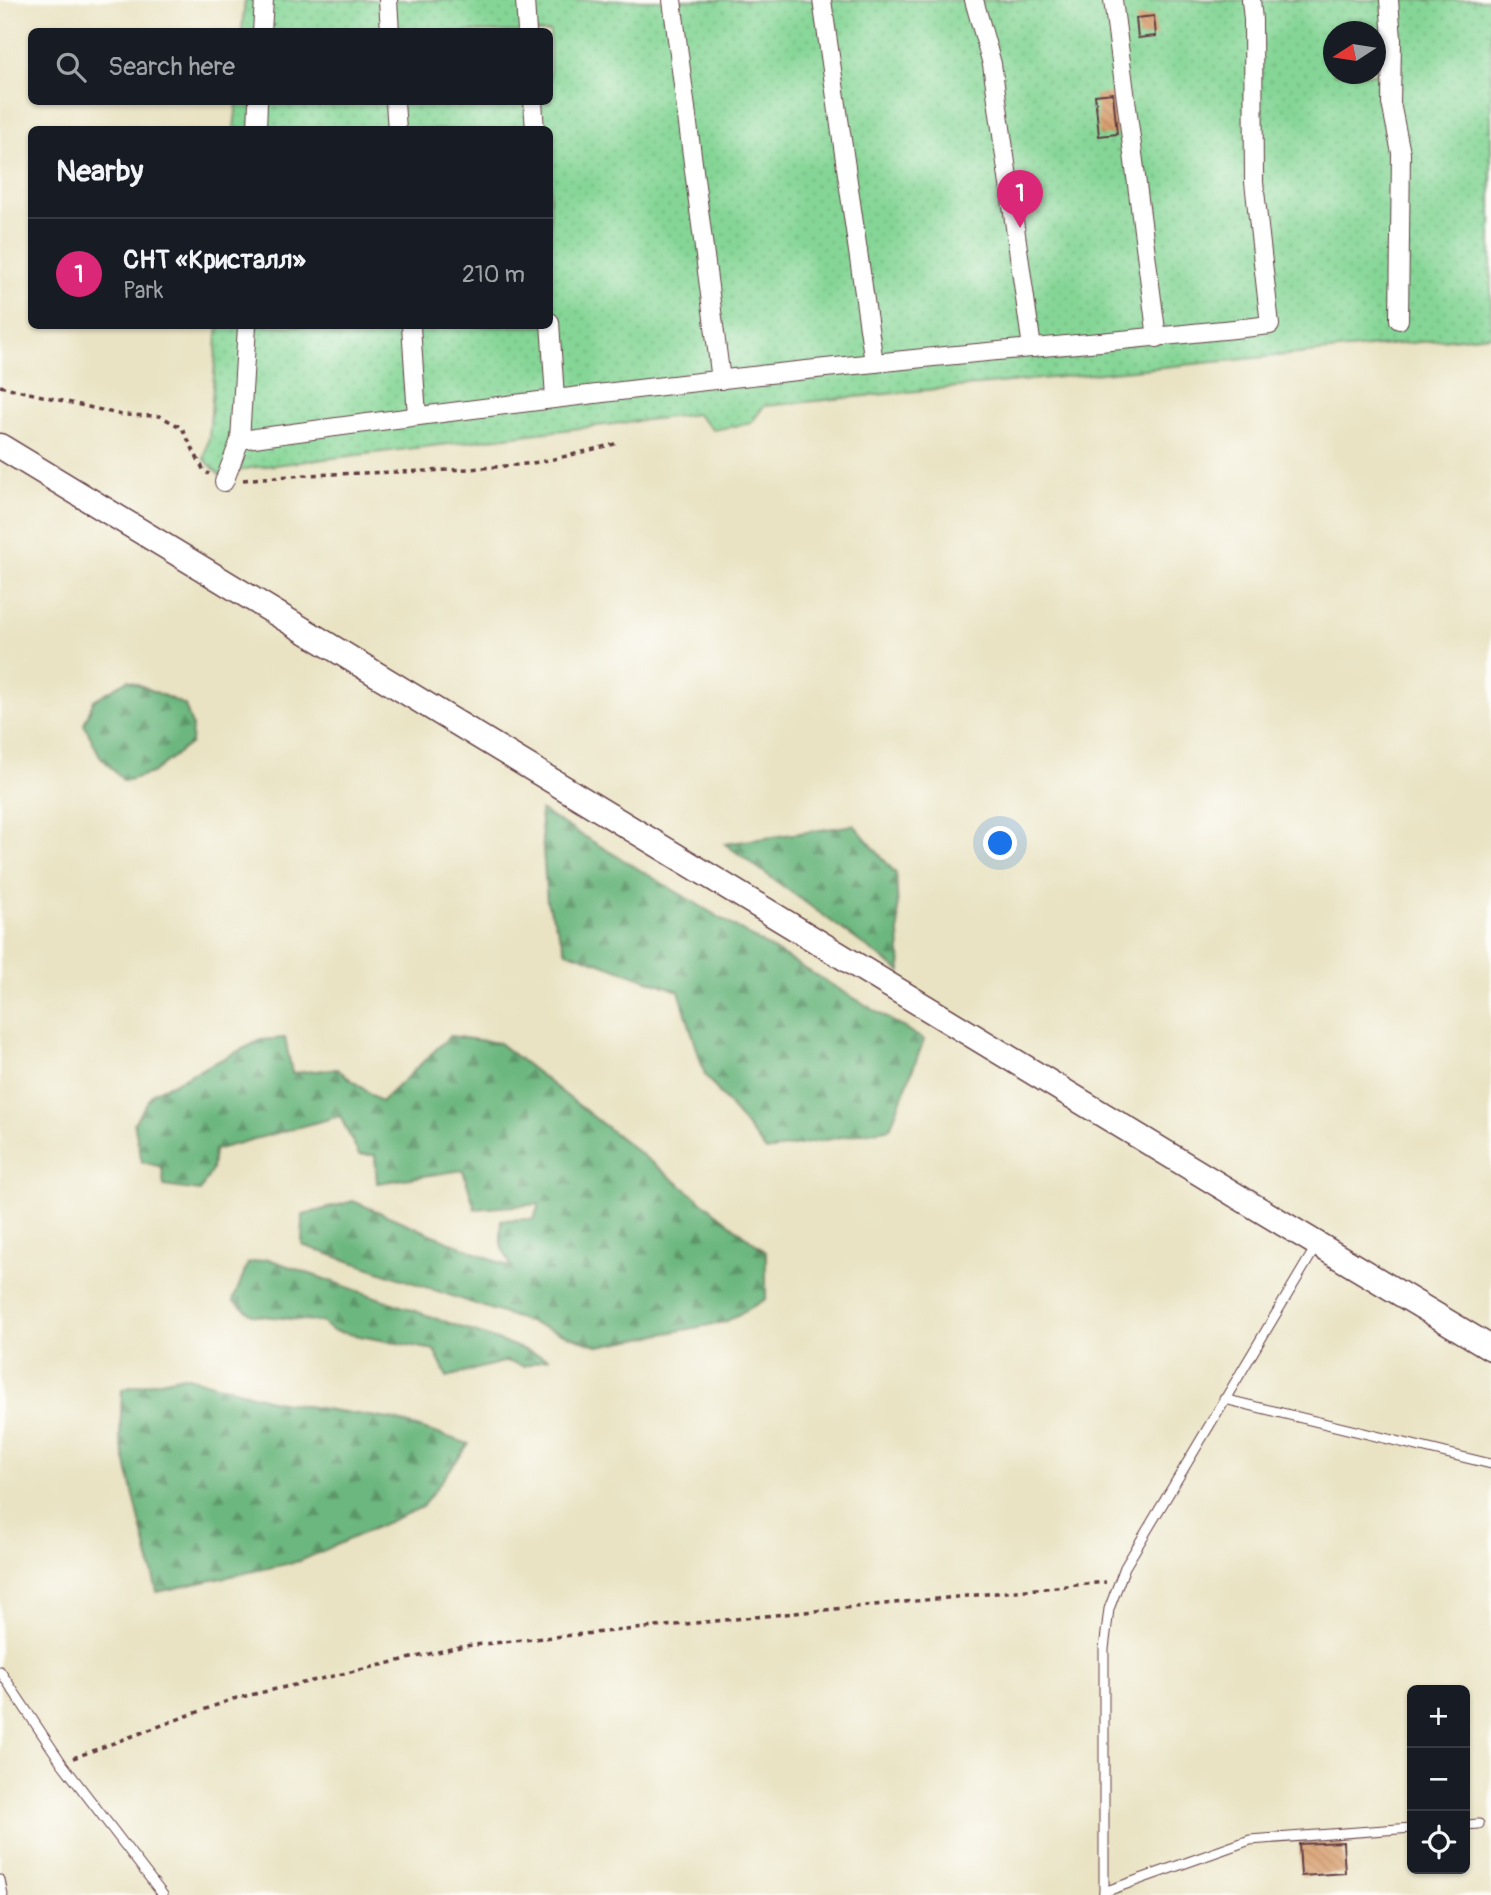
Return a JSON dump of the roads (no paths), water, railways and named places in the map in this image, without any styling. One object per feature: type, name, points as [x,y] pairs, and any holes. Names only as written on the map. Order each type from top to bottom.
[{"type":"main road","points":[[0,446],[1491,1348]]},
{"type":"street","points":[[262,28],[264,0]]},
{"type":"street","points":[[388,0],[390,28]]},
{"type":"street","points":[[525,0],[527,28]]},
{"type":"street","points":[[672,0],[721,380]]},
{"type":"street","points":[[822,0],[874,363]]},
{"type":"street","points":[[974,0],[992,64],[1032,348]]},
{"type":"street","points":[[1113,0],[1157,338]]},
{"type":"street","points":[[240,440],[555,398],[874,363],[1157,338],[1270,325],[1254,182],[1251,0]]},
{"type":"street","points":[[1389,0],[1392,39],[1391,103],[1401,153],[1399,320]]},
{"type":"street","points":[[257,126],[258,105]]},
{"type":"street","points":[[395,105],[397,126]]},
{"type":"street","points":[[533,105],[535,126]]},
{"type":"street","points":[[223,482],[240,440],[247,329]]},
{"type":"street","points":[[411,329],[417,416]]},
{"type":"street","points":[[550,329],[555,398]]},
{"type":"lane","points":[[1318,1244],[1125,1567],[1109,1609],[1104,1649],[1104,1894],[1250,1840],[1407,1828]]},
{"type":"lane","points":[[1224,1399],[1491,1464]]},
{"type":"lane","points":[[0,1671],[61,1762],[163,1895]]},
{"type":"lane","points":[[1470,1825],[1479,1824]]},
{"type":"lane","points":[[0,1880],[2,1895]]},
{"type":"place","name":"СНТ «Кристалл»","points":[[1020,228]]}]
